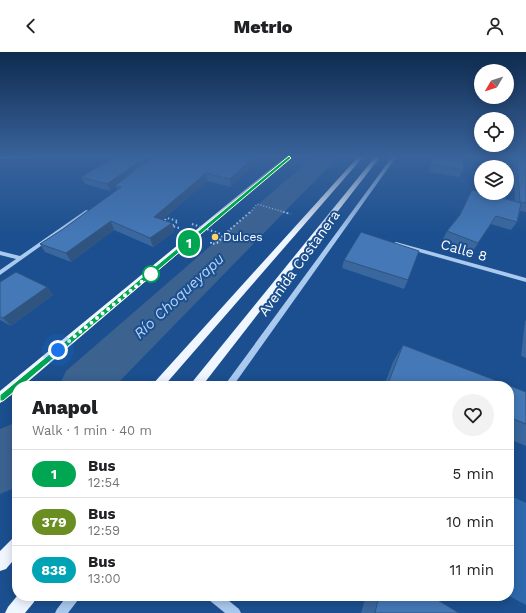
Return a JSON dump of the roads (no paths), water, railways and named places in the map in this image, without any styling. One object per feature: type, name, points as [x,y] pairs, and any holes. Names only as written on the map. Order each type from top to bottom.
[{"type":"main road","points":[[20,381],[259,183]]},
{"type":"main road","points":[[161,381],[338,183]]},
{"type":"main road","points":[[199,381],[358,183]]},
{"type":"main road","points":[[0,398],[12,388]]},
{"type":"main road","points":[[0,563],[12,550]]},
{"type":"main road","points":[[14,613],[24,601]]},
{"type":"street","name":"Avenida Costanera","points":[[232,381],[376,183]]},
{"type":"street","points":[[0,273],[19,258],[96,206]]},
{"type":"street","name":"Calle 8","points":[[396,244],[526,280]]},
{"type":"street","points":[[0,253],[19,258]]},
{"type":"street","points":[[61,613],[70,601]]},
{"type":"street","points":[[219,601],[235,613]]},
{"type":"waterway","name":"Río Choqueyapu","points":[[88,381],[299,183]]},
{"type":"waterway","name":"Río Choqueyapu","points":[[0,466],[12,454]]},
{"type":"place","name":"Dulces","points":[[215,237]]}]
